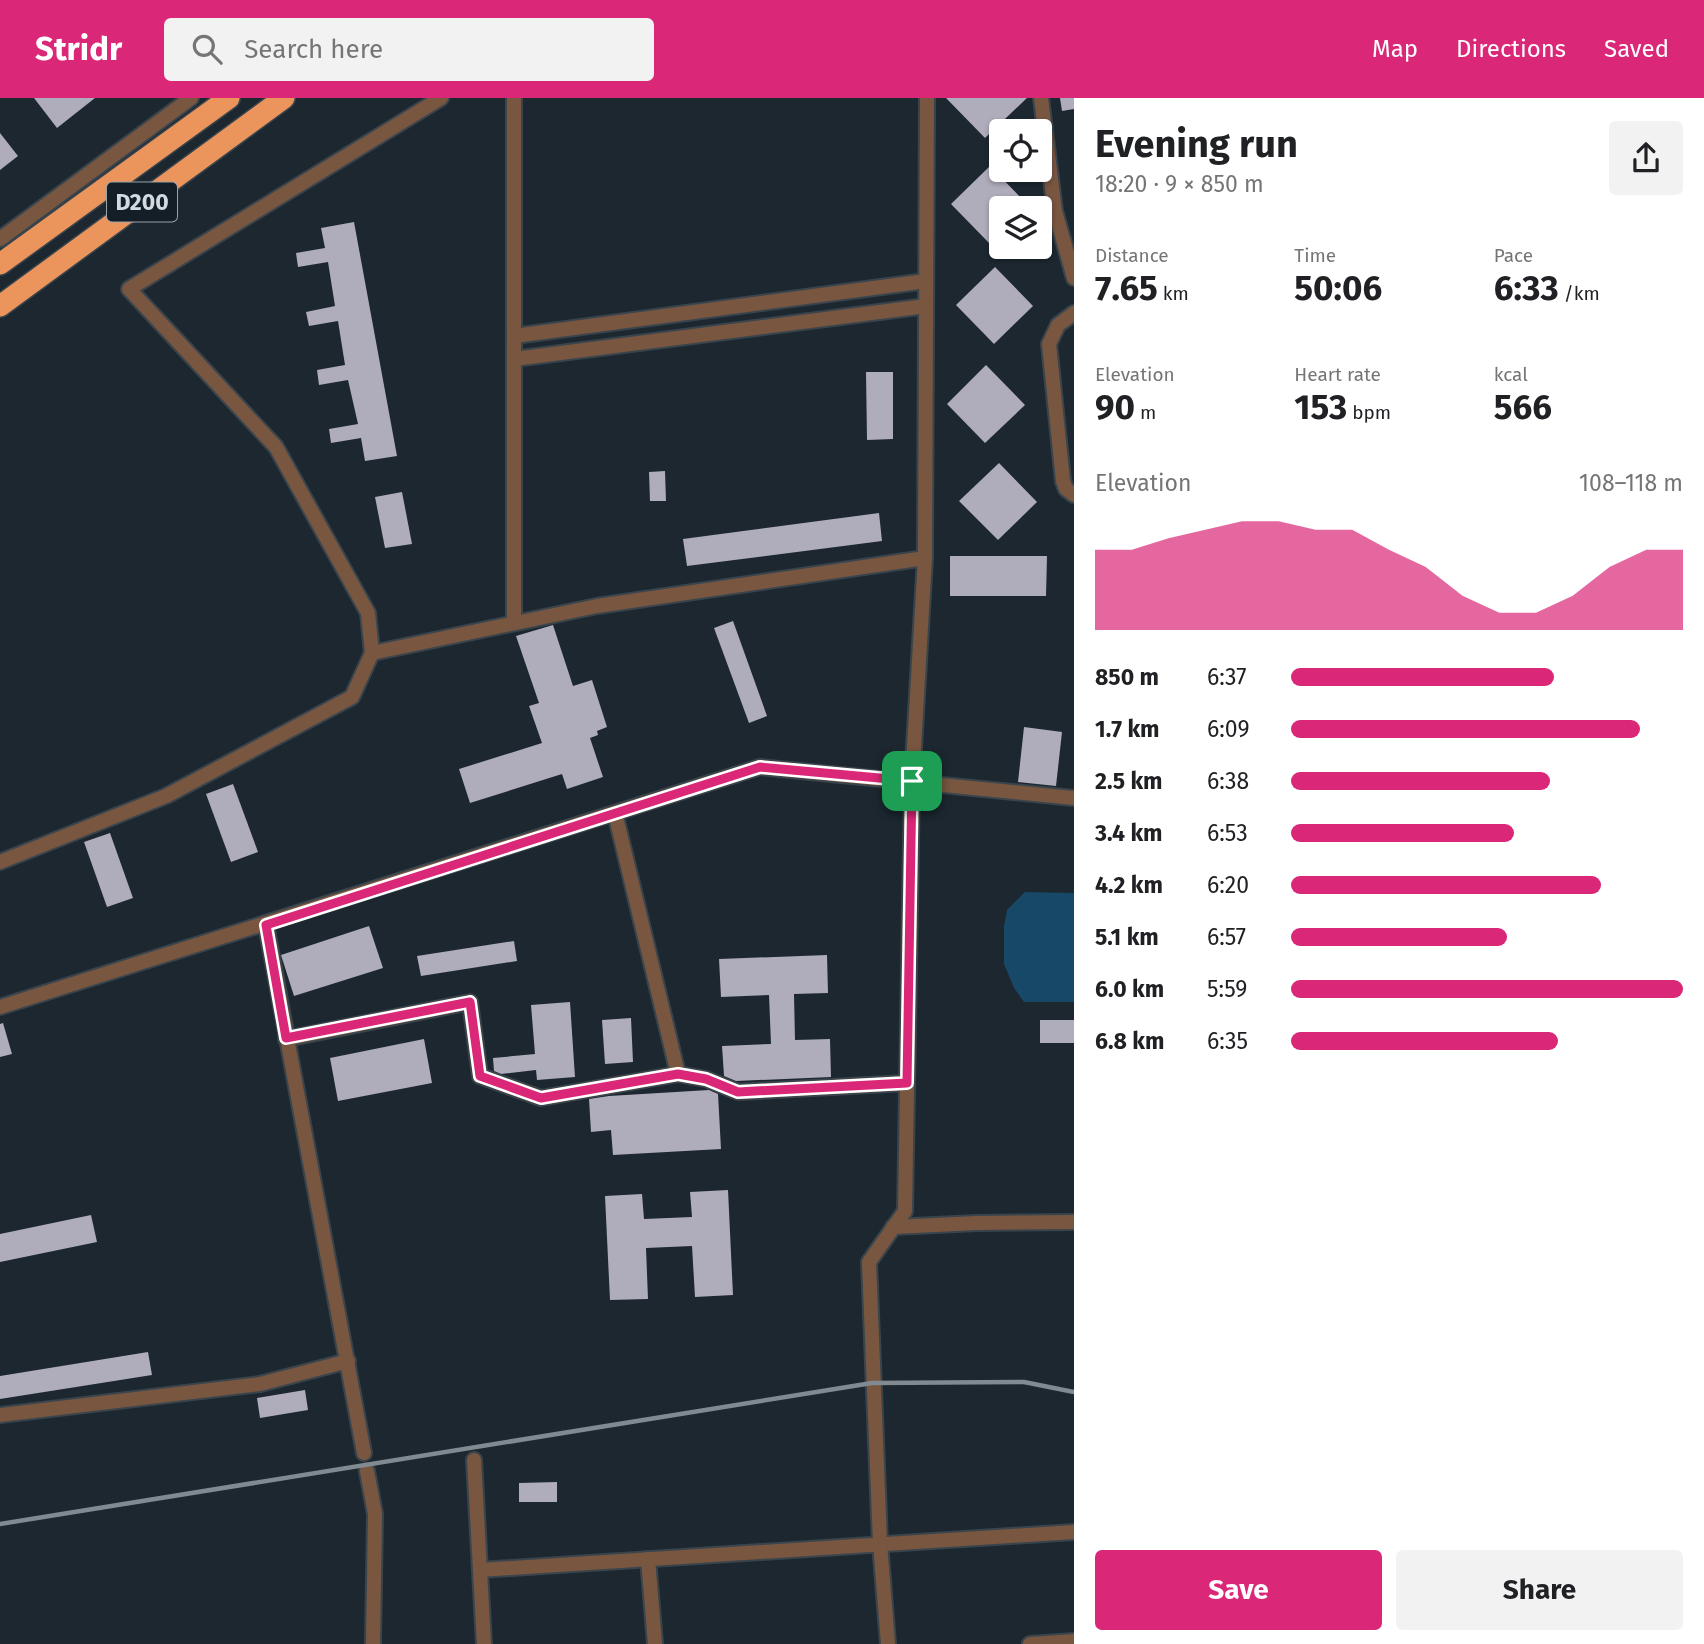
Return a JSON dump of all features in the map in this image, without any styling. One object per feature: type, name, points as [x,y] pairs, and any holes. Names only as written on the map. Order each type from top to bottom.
[{"type":"highway","name":"D200","points":[[0,264],[229,98]]},
{"type":"highway","name":"D200","points":[[0,306],[284,98]]},
{"type":"street","points":[[0,239],[191,98]]},
{"type":"street","points":[[0,862],[166,796],[352,697],[372,653],[368,613],[276,447],[129,289],[441,98]]},
{"type":"street","points":[[514,98],[514,623]]},
{"type":"street","points":[[888,1644],[880,1543],[869,1262],[905,1211],[912,781],[925,558],[927,98]]},
{"type":"street","points":[[1041,98],[1055,211],[1074,278]]},
{"type":"street","points":[[514,336],[926,281]]},
{"type":"street","points":[[514,359],[926,306]]},
{"type":"street","points":[[1074,313],[1058,325],[1049,344],[1063,481],[1066,489],[1074,495]]},
{"type":"street","points":[[372,653],[597,606],[925,558]]},
{"type":"street","points":[[0,1007],[760,767],[1074,798]]},
{"type":"street","points":[[615,813],[678,1074]]},
{"type":"street","points":[[266,925],[364,1452]]},
{"type":"street","points":[[286,1038],[470,1002],[480,1076],[541,1098],[678,1074],[706,1079],[738,1092],[907,1083]]},
{"type":"street","points":[[893,1227],[1074,1222]]},
{"type":"street","points":[[0,1415],[260,1384],[348,1361]]},
{"type":"street","points":[[474,1460],[484,1644]]},
{"type":"street","points":[[367,1471],[375,1514],[373,1644]]},
{"type":"street","points":[[480,1570],[1074,1532]]},
{"type":"street","points":[[648,1559],[655,1644]]},
{"type":"street","points":[[1030,1644],[1074,1641]]},
{"type":"shaded area","points":[[1025,892],[1074,893],[1074,1002],[1024,1002],[1014,988],[1004,964],[1004,926],[1007,910]]},
{"type":"building","points":[[34,98],[95,98],[57,128]]},
{"type":"building","points":[[946,98],[1027,98],[1005,119],[989,119],[989,134],[985,138]]},
{"type":"building","points":[[1060,98],[1074,98],[1074,109],[1062,111]]},
{"type":"building","points":[[0,133],[18,156],[0,170]]},
{"type":"building","points":[[989,167],[989,182],[1006,182],[1019,196],[989,196],[989,243],[951,204]]},
{"type":"building","points":[[354,222],[397,456],[365,461],[361,438],[331,443],[329,429],[358,424],[348,380],[319,385],[317,370],[345,365],[338,321],[309,326],[306,312],[335,306],[328,262],[298,267],[296,253],[325,248],[321,228]]},
{"type":"building","points":[[995,267],[1033,306],[994,344],[956,305]]},
{"type":"building","points":[[986,365],[1025,405],[985,443],[947,404]]},
{"type":"building","points":[[866,372],[893,372],[893,439],[867,440]]},
{"type":"building","points":[[999,463],[1037,502],[998,540],[959,501]]},
{"type":"building","points":[[665,471],[666,501],[650,501],[649,472]]},
{"type":"building","points":[[402,492],[412,544],[385,548],[375,497]]},
{"type":"building","points":[[879,513],[882,541],[687,566],[683,539]]},
{"type":"building","points":[[950,556],[1047,556],[1046,596],[950,596]]},
{"type":"building","points":[[733,621],[767,716],[749,723],[714,628]]},
{"type":"building","points":[[553,625],[573,686],[592,680],[607,727],[590,738],[603,777],[567,789],[562,774],[470,803],[459,769],[542,743],[529,706],[539,703],[516,636]]},
{"type":"building","points":[[1024,727],[1062,732],[1056,786],[1018,782]]},
{"type":"building","points":[[233,784],[258,852],[231,862],[206,794]]},
{"type":"building","points":[[110,833],[133,898],[107,907],[84,842]]},
{"type":"building","points":[[369,926],[383,968],[294,996],[281,955]]},
{"type":"building","points":[[514,941],[517,961],[421,976],[417,956]]},
{"type":"building","points":[[827,955],[828,993],[794,994],[795,1040],[830,1039],[831,1077],[736,1081],[724,1076],[722,1046],[771,1044],[769,995],[721,997],[719,959]]},
{"type":"building","points":[[570,1002],[575,1077],[537,1080],[536,1070],[501,1074],[494,1071],[493,1058],[535,1054],[531,1005]]},
{"type":"building","points":[[631,1018],[633,1062],[605,1064],[602,1020]]},
{"type":"building","points":[[1040,1020],[1074,1020],[1074,1043],[1040,1043]]},
{"type":"building","points":[[3,1023],[12,1054],[0,1057],[0,1024]]},
{"type":"building","points":[[424,1039],[432,1083],[338,1101],[330,1058]]},
{"type":"building","points":[[709,1090],[718,1094],[721,1149],[613,1155],[611,1130],[591,1132],[589,1099]]},
{"type":"building","points":[[728,1190],[733,1295],[695,1297],[692,1246],[646,1248],[648,1299],[610,1300],[605,1196],[642,1194],[644,1219],[692,1217],[690,1192]]},
{"type":"building","points":[[91,1215],[97,1242],[0,1262],[0,1234]]},
{"type":"building","points":[[148,1352],[152,1375],[0,1399],[0,1376]]},
{"type":"building","points":[[305,1390],[308,1410],[260,1418],[257,1398]]},
{"type":"building","points":[[557,1482],[557,1502],[519,1502],[519,1483]]},
{"type":"railway","points":[[0,1524],[872,1383],[1024,1382],[1074,1392]]},
{"type":"route","points":[[760,767],[912,781],[907,1083],[738,1092],[706,1079],[678,1074],[541,1098],[480,1076],[470,1002],[286,1038],[266,925],[760,767]]}]
